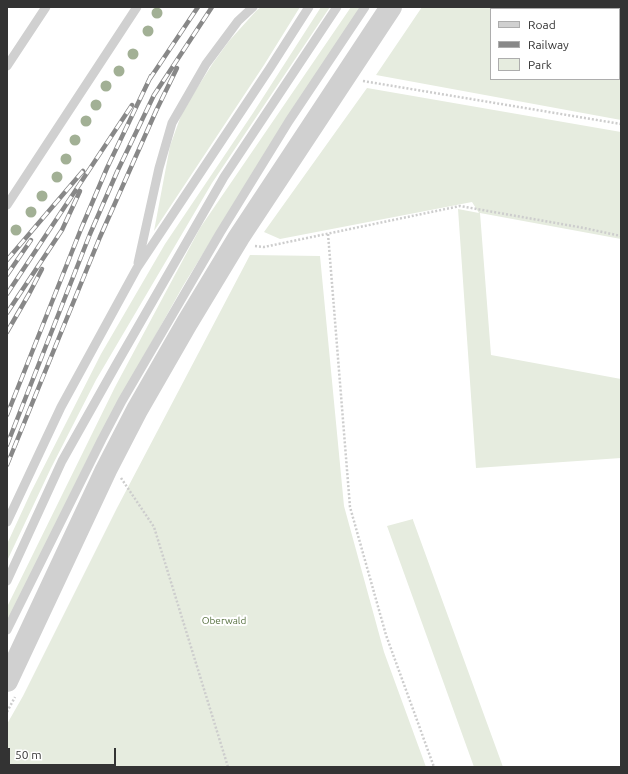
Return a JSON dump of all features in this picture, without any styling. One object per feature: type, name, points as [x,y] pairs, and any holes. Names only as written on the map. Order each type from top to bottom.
[{"type":"street","points":[[12,686],[115,478],[138,410],[186,323],[239,237],[391,7]]},
{"type":"lane","points":[[7,66],[46,7]]},
{"type":"lane","points":[[7,204],[137,7]]},
{"type":"lane","points":[[137,268],[159,168],[172,123],[206,64],[238,21],[253,7]]},
{"type":"lane","points":[[7,522],[61,407],[137,268],[309,7]]},
{"type":"lane","points":[[7,581],[62,461],[224,177],[337,7]]},
{"type":"lane","points":[[7,630],[102,439],[126,395],[224,226],[289,121],[366,7]]},
{"type":"path","points":[[348,72],[358,80],[621,124]]},
{"type":"path","points":[[239,237],[250,245],[264,247],[460,206],[621,236]]},
{"type":"path","points":[[328,234],[350,507],[386,636],[434,767]]},
{"type":"path","points":[[115,478],[154,527],[228,767]]},
{"type":"path","points":[[7,712],[12,686]]},
{"type":"green space","points":[[261,7],[300,7],[264,65],[154,231],[170,146],[183,110],[229,41]]},
{"type":"green space","points":[[321,7],[330,7],[212,183],[96,380],[51,468],[7,561],[7,544],[31,492],[101,354],[165,244],[253,113]]},
{"type":"green space","points":[[351,7],[362,7],[288,116],[183,286],[106,424],[7,629],[7,607],[115,387],[200,228]]},
{"type":"green space","points":[[422,7],[537,7],[540,8],[490,8],[490,80],[620,80],[620,32],[621,120],[376,75]]},
{"type":"green space","points":[[367,88],[621,132],[621,239],[480,213],[491,355],[621,379],[621,458],[476,468],[458,209],[479,213],[472,202],[280,239],[264,232]]},
{"type":"green space","name":"Oberwald","points":[[250,255],[320,256],[344,506],[384,652],[426,767],[7,767],[7,724],[23,696],[117,508]]},
{"type":"green space","points":[[413,519],[503,767],[474,767],[387,526]]},
{"type":"railway","points":[[149,80],[198,7]]},
{"type":"railway","points":[[7,445],[90,234],[117,172],[154,95],[212,7]]},
{"type":"railway","points":[[7,465],[100,237],[156,111],[177,68]]},
{"type":"railway","points":[[7,415],[81,229],[107,168],[151,76]]},
{"type":"railway","points":[[7,294],[132,105]]},
{"type":"railway","points":[[7,260],[83,171]]},
{"type":"railway","points":[[7,313],[62,230],[80,191]]},
{"type":"railway","points":[[7,275],[31,240]]},
{"type":"railway","points":[[7,332],[42,269]]}]
